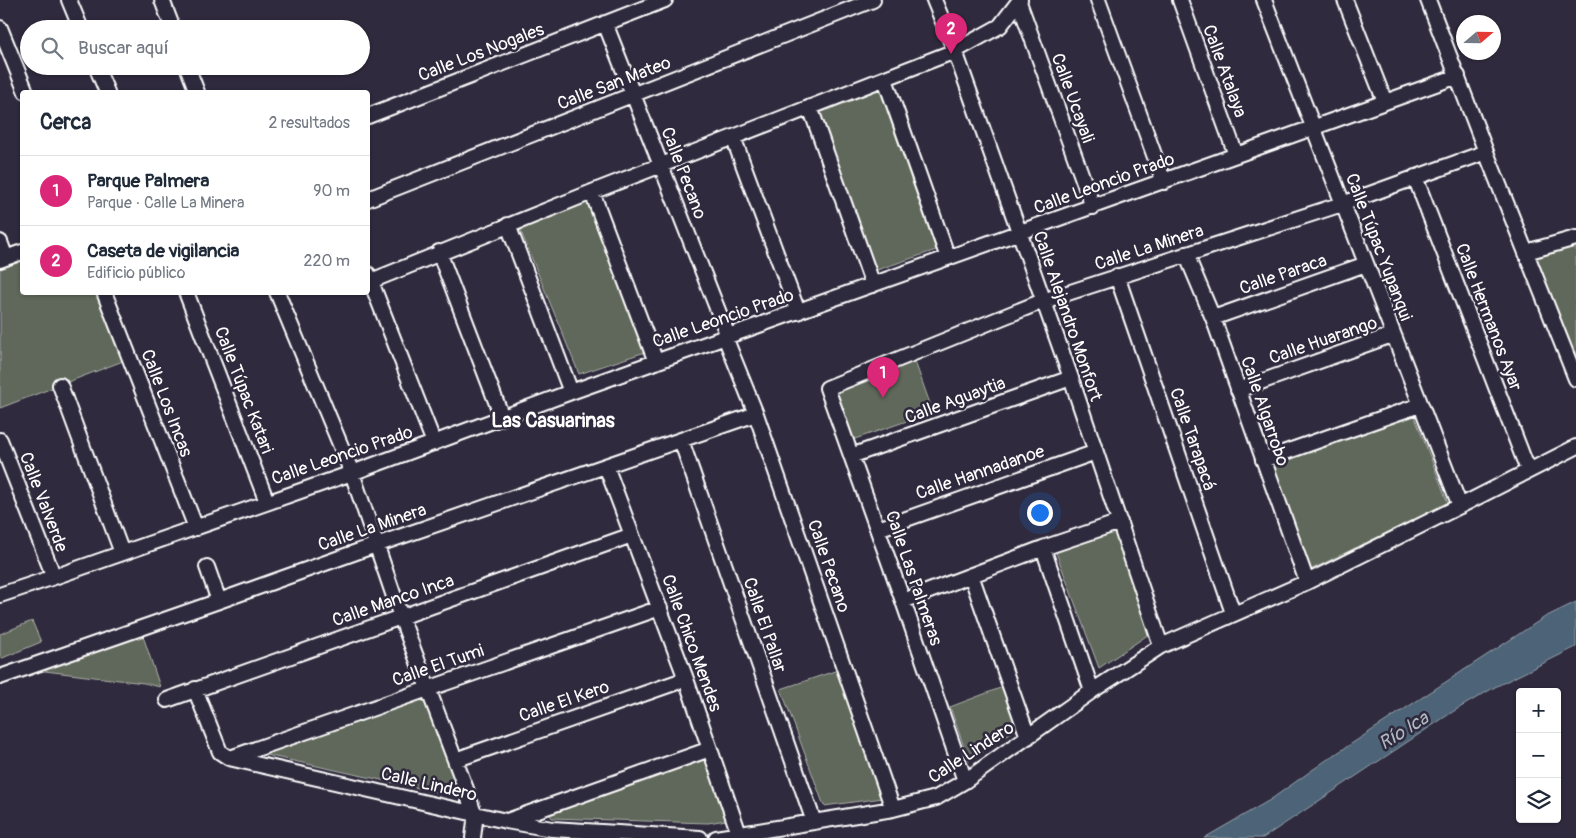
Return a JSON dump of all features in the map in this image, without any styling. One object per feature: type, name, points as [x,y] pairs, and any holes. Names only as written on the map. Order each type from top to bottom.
[{"type":"street","points":[[69,0],[77,20]]},
{"type":"street","points":[[162,0],[170,20]]},
{"type":"street","name":"Calle Los Nogales","points":[[370,115],[664,0]]},
{"type":"street","name":"Calle San Mateo","points":[[370,198],[873,0]]},
{"type":"street","name":"Calle Alejandro Monfort","points":[[934,0],[956,52],[1071,378],[1161,646]]},
{"type":"street","points":[[1098,0],[1164,182]]},
{"type":"street","name":"Calle Atalaya","points":[[1180,0],[1236,155]]},
{"type":"street","name":"Calle Túpac Yupanqui","points":[[1264,0],[1392,335],[1460,506]]},
{"type":"street","points":[[1345,0],[1385,102]]},
{"type":"street","points":[[1428,0],[1576,378]]},
{"type":"street","points":[[370,278],[956,52],[1000,26],[1019,1]]},
{"type":"street","name":"Calle Ucayali","points":[[1019,1],[1093,207]]},
{"type":"street","name":"Calle Pecano","points":[[605,24],[662,165],[756,414],[893,809]]},
{"type":"street","points":[[0,28],[25,90]]},
{"type":"street","points":[[100,75],[106,90]]},
{"type":"street","points":[[190,75],[196,90]]},
{"type":"street","name":"Calle Leoncio Prado","points":[[0,595],[54,578],[352,473],[502,417],[1458,76]]},
{"type":"street","points":[[885,79],[948,258]]},
{"type":"street","points":[[810,107],[873,285]]},
{"type":"street","points":[[733,137],[798,312]]},
{"type":"street","name":"Calle La Minera","points":[[827,388],[1043,302],[1117,276],[1342,204],[1486,152]]},
{"type":"street","name":"Calle Hermanos Ayar","points":[[1415,177],[1528,470]]},
{"type":"street","points":[[592,192],[656,362]]},
{"type":"street","points":[[508,225],[572,392]]},
{"type":"street","points":[[1526,252],[1576,238]]},
{"type":"street","points":[[0,242],[3,259],[20,253]]},
{"type":"street","points":[[439,252],[502,417]]},
{"type":"street","name":"Calle Algarrobo","points":[[1186,254],[1213,318],[1307,582]]},
{"type":"street","name":"Calle Paraca","points":[[1213,318],[1366,264]]},
{"type":"street","name":"Calle Tarapacá","points":[[1117,276],[1234,613]]},
{"type":"street","points":[[370,281],[434,443]]},
{"type":"street","name":"Calle Los Incas","points":[[105,295],[196,528]]},
{"type":"street","name":"Calle Túpac Katari","points":[[187,295],[267,502]]},
{"type":"street","points":[[278,295],[352,473],[401,617],[474,814],[473,838]]},
{"type":"street","name":"Calle Huarango","points":[[1238,390],[1392,335]]},
{"type":"street","name":"Calle Aguaytia","points":[[851,456],[1071,378]]},
{"type":"street","points":[[60,385],[122,553]]},
{"type":"street","name":"Calle Las Palmeras","points":[[827,388],[878,529],[965,782]]},
{"type":"street","points":[[1263,460],[1420,405]]},
{"type":"street","name":"Calle La Minera","points":[[0,677],[756,414]]},
{"type":"street","name":"Calle Valverde","points":[[0,440],[54,578]]},
{"type":"street","name":"Calle El Pallar","points":[[681,440],[814,822]]},
{"type":"street","name":"Calle Lindero","points":[[716,838],[893,809],[933,800],[965,782],[1092,691],[1161,646],[1307,582],[1576,447]]},
{"type":"street","name":"Calle Hannadanoe","points":[[878,529],[1096,452]]},
{"type":"street","name":"Calle Chico Mendes","points":[[606,466],[686,679],[739,834]]},
{"type":"street","points":[[903,601],[1043,548],[1120,522]]},
{"type":"street","name":"Calle Manco Inca","points":[[167,700],[632,535]]},
{"type":"street","points":[[1043,548],[1092,691]]},
{"type":"street","points":[[207,567],[219,601]]},
{"type":"street","points":[[971,575],[1028,737]]},
{"type":"street","name":"Calle El Tumi","points":[[229,758],[660,608]]},
{"type":"street","name":"Calle El Kero","points":[[454,760],[686,679]]},
{"type":"street","points":[[196,689],[220,752],[229,758]]},
{"type":"street","points":[[506,821],[710,749]]},
{"type":"street","name":"Calle Lindero","points":[[229,758],[552,830],[700,838]]},
{"type":"green space","points":[[877,82],[936,250],[874,271],[816,107]]},
{"type":"green space","points":[[588,195],[645,352],[579,374],[517,222]]},
{"type":"green space","points":[[1576,246],[1576,359],[1537,258]]},
{"type":"green space","points":[[20,254],[20,295],[97,295],[123,361],[0,408],[0,261]]},
{"type":"green space","points":[[913,356],[933,412],[852,440],[834,384]]},
{"type":"green space","points":[[1414,415],[1448,503],[1310,570],[1272,464]]},
{"type":"green space","points":[[1117,526],[1155,630],[1099,668],[1054,547]]},
{"type":"green space","points":[[32,621],[41,642],[0,659],[0,634]]},
{"type":"green space","points":[[140,627],[160,687],[144,683],[20,668]]},
{"type":"green space","points":[[838,670],[883,798],[824,806],[781,689]]},
{"type":"green space","points":[[1008,685],[1022,725],[969,761],[950,707]]},
{"type":"green space","points":[[424,690],[459,791],[455,796],[266,755],[266,749]]},
{"type":"green space","points":[[707,752],[732,819],[708,823],[552,818],[549,813]]},
{"type":"water","name":"Río Ica","points":[[1576,602],[1576,647],[1495,687],[1454,711],[1263,838],[1204,838],[1270,800],[1325,761],[1545,617]]},
{"type":"place","name":"Caseta de vigilancia","points":[[951,54]]},
{"type":"place","name":"Parque Palmera","points":[[883,398]]},
{"type":"district","name":"Las Casuarinas","points":[[553,420]]}]
